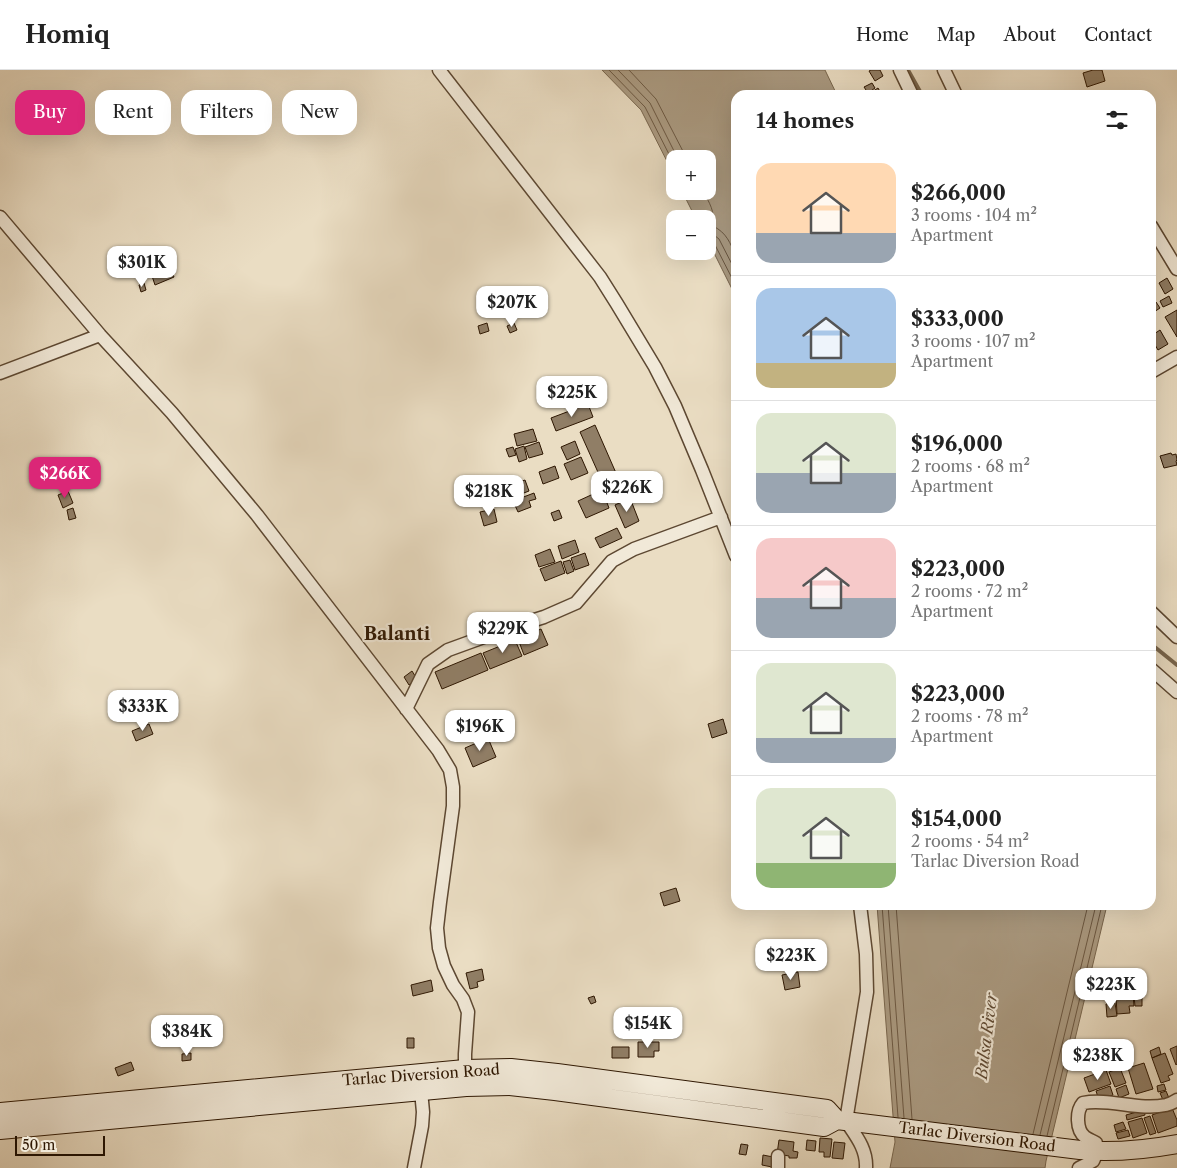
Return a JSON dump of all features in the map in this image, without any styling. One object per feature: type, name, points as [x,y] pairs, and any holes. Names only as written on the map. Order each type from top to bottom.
[{"type":"main road","name":"Tarlac Diversion Road","points":[[0,1112],[465,1069],[511,1068],[827,1109],[847,1121]]},
{"type":"main road","points":[[465,1069],[466,1087]]},
{"type":"main road","points":[[420,1073],[421,1091]]},
{"type":"main road","name":"Tarlac Diversion Road","points":[[0,1130],[466,1087],[510,1086],[824,1127],[847,1121],[1089,1151],[1126,1151],[1177,1144]]},
{"type":"street","points":[[440,70],[600,277],[617,304],[675,406],[731,543]]},
{"type":"street","points":[[900,70],[910,90]]},
{"type":"street","points":[[944,70],[954,90]]},
{"type":"street","points":[[0,217],[100,335],[172,413],[257,516],[438,750],[450,770],[454,787],[453,806],[437,928],[439,948],[444,966],[453,986],[463,999],[468,1012],[465,1069]]},
{"type":"street","points":[[1156,234],[1177,269]]},
{"type":"street","points":[[0,373],[100,335]]},
{"type":"street","points":[[1156,369],[1177,357]]},
{"type":"street","points":[[406,708],[428,664],[448,650],[503,630],[544,618],[576,603],[612,561],[634,549],[721,517]]},
{"type":"street","points":[[1156,617],[1177,637]]},
{"type":"street","points":[[1156,674],[1177,692]]},
{"type":"street","points":[[861,910],[866,954],[867,992],[847,1121],[864,1150],[866,1168]]},
{"type":"street","points":[[414,1168],[422,1126],[421,1091]]},
{"type":"street","points":[[1079,1168],[1093,1161],[1089,1151],[1096,1143],[1086,1138],[1079,1128],[1078,1113],[1083,1103],[1143,1106],[1167,1105],[1177,1100]]},
{"type":"water","points":[[602,70],[825,70],[835,90],[731,90],[731,287],[716,257],[716,210],[692,210],[686,200],[716,200],[716,150],[666,150],[666,159],[641,110]]},
{"type":"water","name":"Bulsa River","points":[[877,910],[1106,910],[1045,1168],[890,1168],[895,1142]]},
{"type":"building","points":[[880,70],[883,76],[875,81],[869,71]]},
{"type":"building","points":[[1102,70],[1105,81],[1087,87],[1083,73]]},
{"type":"building","points":[[872,83],[875,88],[866,90],[864,87]]},
{"type":"building","points":[[168,262],[174,277],[155,285],[150,270]]},
{"type":"building","points":[[1167,278],[1173,289],[1165,294],[1159,283]]},
{"type":"building","points":[[144,283],[146,290],[141,292],[139,285]]},
{"type":"building","points":[[1169,296],[1172,303],[1163,307],[1160,301]]},
{"type":"building","points":[[1156,302],[1160,308],[1156,311]]},
{"type":"building","points":[[521,306],[523,311],[516,315],[513,309]]},
{"type":"building","points":[[1177,310],[1177,337],[1165,317]]},
{"type":"building","points":[[487,323],[489,331],[480,334],[478,326]]},
{"type":"building","points":[[514,323],[517,330],[510,333],[507,326]]},
{"type":"building","points":[[1160,330],[1168,344],[1158,350],[1156,347],[1156,333]]},
{"type":"building","points":[[588,404],[593,417],[556,431],[551,418]]},
{"type":"building","points":[[595,425],[616,473],[601,479],[580,432]]},
{"type":"building","points":[[533,429],[537,441],[517,446],[514,434]]},
{"type":"building","points":[[575,441],[580,454],[567,460],[561,447]]},
{"type":"building","points":[[539,442],[543,454],[529,458],[525,447]]},
{"type":"building","points":[[524,446],[527,459],[519,462],[515,449]]},
{"type":"building","points":[[513,447],[516,455],[509,457],[506,449]]},
{"type":"building","points":[[1171,453],[1172,455],[1176,454],[1177,465],[1164,468],[1160,456]]},
{"type":"building","points":[[581,457],[588,473],[571,480],[564,464]]},
{"type":"building","points":[[555,466],[559,478],[543,484],[539,472]]},
{"type":"building","points":[[620,472],[629,492],[610,500],[602,480]]},
{"type":"building","points":[[525,480],[529,491],[516,496],[512,485]]},
{"type":"building","points":[[602,490],[609,508],[586,518],[578,501]]},
{"type":"building","points":[[68,491],[73,503],[63,508],[58,495]]},
{"type":"building","points":[[534,493],[536,499],[529,501],[531,507],[518,512],[513,501]]},
{"type":"building","points":[[630,498],[639,521],[625,528],[615,505]]},
{"type":"building","points":[[73,508],[76,518],[69,520],[67,510]]},
{"type":"building","points":[[494,509],[497,522],[484,526],[480,512]]},
{"type":"building","points":[[559,510],[562,518],[554,521],[551,513]]},
{"type":"building","points":[[617,528],[622,538],[600,548],[595,538]]},
{"type":"building","points":[[575,540],[579,552],[562,559],[558,546]]},
{"type":"building","points":[[550,549],[555,562],[539,567],[535,555]]},
{"type":"building","points":[[585,553],[589,565],[575,570],[571,558]]},
{"type":"building","points":[[570,560],[574,571],[567,574],[563,562]]},
{"type":"building","points":[[561,561],[565,573],[545,581],[540,569]]},
{"type":"building","points":[[541,629],[548,645],[524,655],[518,639]]},
{"type":"building","points":[[515,640],[522,656],[490,669],[483,653]]},
{"type":"building","points":[[481,653],[488,670],[442,689],[435,672]]},
{"type":"building","points":[[412,671],[417,679],[409,685],[404,677]]},
{"type":"building","points":[[723,719],[727,733],[712,738],[708,724]]},
{"type":"building","points":[[149,724],[153,734],[136,741],[132,731]]},
{"type":"building","points":[[488,738],[496,757],[473,767],[465,748]]},
{"type":"building","points":[[676,888],[680,901],[664,906],[660,893]]},
{"type":"building","points":[[482,969],[484,980],[477,982],[478,987],[470,989],[466,973]]},
{"type":"building","points":[[798,972],[800,987],[785,990],[782,975]]},
{"type":"building","points":[[431,980],[433,991],[413,996],[411,985]]},
{"type":"building","points":[[1133,995],[1134,1006],[1129,1006],[1130,1013],[1117,1014],[1116,996]]},
{"type":"building","points":[[1142,995],[1142,1006],[1135,1006],[1134,996]]},
{"type":"building","points":[[594,996],[596,1002],[591,1004],[588,998]]},
{"type":"building","points":[[1115,1003],[1117,1016],[1107,1017],[1106,1004]]},
{"type":"building","points":[[407,1038],[414,1038],[414,1048],[407,1048]]},
{"type":"building","points":[[638,1042],[659,1042],[659,1051],[654,1051],[654,1057],[638,1057]]},
{"type":"building","points":[[1177,1046],[1177,1064],[1176,1065],[1170,1049]]},
{"type":"building","points":[[612,1047],[629,1047],[629,1058],[612,1058]]},
{"type":"building","points":[[1159,1047],[1161,1054],[1152,1058],[1150,1051]]},
{"type":"building","points":[[1127,1050],[1130,1062],[1122,1065],[1119,1053]]},
{"type":"building","points":[[191,1053],[191,1060],[182,1061],[182,1054]]},
{"type":"building","points":[[1165,1053],[1173,1074],[1168,1076],[1170,1080],[1161,1083],[1152,1058]]},
{"type":"building","points":[[131,1062],[134,1070],[118,1076],[115,1068]]},
{"type":"building","points":[[1144,1063],[1153,1089],[1136,1094],[1128,1068]]},
{"type":"building","points":[[1120,1068],[1126,1083],[1115,1087],[1109,1072]]},
{"type":"building","points":[[1106,1070],[1111,1084],[1089,1092],[1084,1078]]},
{"type":"building","points":[[1164,1084],[1166,1090],[1158,1092],[1157,1086]]},
{"type":"building","points":[[1126,1085],[1129,1094],[1119,1098],[1116,1089]]},
{"type":"building","points":[[1110,1086],[1113,1095],[1099,1100],[1096,1091]]},
{"type":"building","points":[[1166,1091],[1169,1098],[1163,1100],[1160,1093]]},
{"type":"building","points":[[1172,1108],[1177,1120],[1177,1126],[1158,1133],[1152,1115]]},
{"type":"building","points":[[1144,1110],[1145,1115],[1127,1120],[1126,1115]]},
{"type":"building","points":[[1150,1116],[1156,1133],[1150,1135],[1144,1118]]},
{"type":"building","points":[[1142,1118],[1147,1133],[1133,1138],[1128,1122]]},
{"type":"building","points":[[1123,1122],[1126,1129],[1116,1132],[1114,1125]]},
{"type":"building","points":[[1128,1130],[1130,1136],[1118,1139],[1116,1133]]},
{"type":"building","points":[[820,1138],[832,1139],[830,1157],[824,1157],[824,1152],[819,1152]]},
{"type":"building","points":[[779,1140],[794,1142],[793,1151],[798,1152],[797,1158],[789,1158],[789,1156],[777,1154]]},
{"type":"building","points":[[807,1140],[816,1141],[815,1151],[806,1150]]},
{"type":"building","points":[[834,1142],[845,1143],[843,1159],[832,1158]]},
{"type":"building","points":[[741,1144],[748,1145],[746,1155],[739,1154]]},
{"type":"building","points":[[763,1155],[773,1157],[772,1167],[762,1165]]},
{"type":"waterway","points":[[908,70],[919,90]]},
{"type":"waterway","points":[[1156,648],[1177,665]]},
{"type":"district","name":"Balanti","points":[[397,634]]}]
